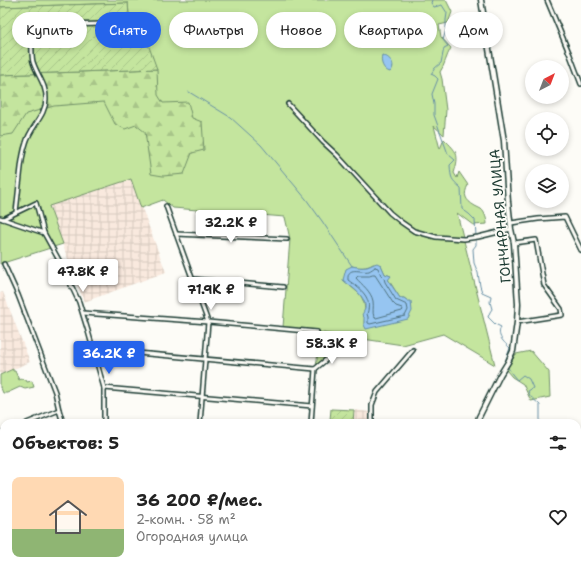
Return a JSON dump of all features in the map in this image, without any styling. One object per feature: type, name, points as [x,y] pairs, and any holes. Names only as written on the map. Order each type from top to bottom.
[{"type":"street","name":"ГОНЧАРНАЯ УЛИЦА","points":[[478,419],[511,356],[514,346],[518,304],[514,243],[508,202],[504,141],[481,0]]},
{"type":"street","points":[[547,0],[581,84]]},
{"type":"street","points":[[16,212],[21,161],[26,141],[31,130],[45,109],[46,100],[46,91],[33,61],[32,26],[95,24]]},
{"type":"street","points":[[288,104],[390,213],[414,231],[436,237],[464,239],[511,229]]},
{"type":"street","points":[[1,219],[36,203],[44,233],[60,262],[83,313],[104,388],[104,419]]},
{"type":"street","points":[[166,206],[208,322],[200,419]]},
{"type":"street","points":[[511,223],[565,217],[581,250]]},
{"type":"street","points":[[1,219],[44,233]]},
{"type":"street","points":[[176,234],[287,239]]},
{"type":"street","points":[[514,243],[536,240],[544,285],[561,309],[562,315],[517,322]]},
{"type":"street","points":[[4,264],[18,295],[55,392],[58,410],[61,419]]},
{"type":"street","points":[[192,279],[283,287]]},
{"type":"street","points":[[83,313],[317,332]]},
{"type":"street","points":[[93,349],[315,369],[339,349]]},
{"type":"street","points":[[372,419],[373,400],[376,392],[413,350]]},
{"type":"street","points":[[311,419],[315,369]]},
{"type":"street","points":[[104,388],[312,406]]},
{"type":"street","points":[[37,419],[58,410]]},
{"type":"shaded area","points":[[131,179],[166,272],[84,302],[48,206]]},
{"type":"shaded area","points":[[3,292],[30,362],[0,375],[0,293]]},
{"type":"shaded area","points":[[354,410],[370,412],[369,419],[353,419]]},
{"type":"green space","points":[[0,0],[446,0],[452,12],[445,12],[445,24],[439,25],[441,37],[445,41],[445,48],[451,48],[440,72],[446,110],[444,135],[434,126],[440,149],[444,139],[452,147],[456,154],[457,162],[454,173],[457,178],[459,172],[468,185],[465,194],[467,199],[481,209],[485,214],[487,224],[473,225],[457,213],[495,365],[443,334],[403,345],[283,327],[290,239],[285,217],[173,208],[163,200],[141,208],[131,179],[49,206],[63,244],[0,264],[0,75],[157,69],[144,48],[161,48],[161,12],[129,12],[128,3],[0,7]],"holes":[[[373,264],[381,265],[385,274],[391,276],[388,279],[400,298],[404,298],[408,301],[364,325],[364,302],[360,294],[343,280],[352,266],[363,267]]]},
{"type":"green space","points":[[128,3],[129,12],[95,12],[95,48],[149,48],[157,69],[0,75],[0,7]]},
{"type":"green space","points":[[157,69],[158,95],[163,103],[188,102],[192,118],[202,122],[204,150],[192,153],[184,174],[163,176],[151,174],[145,132],[136,125],[125,129],[115,124],[104,102],[54,106],[26,114],[13,134],[0,136],[0,75]]},
{"type":"green space","points":[[320,340],[343,342],[316,366]]},
{"type":"green space","points":[[531,351],[549,372],[550,397],[531,401],[523,384],[512,377],[506,370],[516,354]]},
{"type":"green space","points":[[13,369],[19,380],[26,380],[27,382],[32,381],[34,387],[25,389],[20,387],[7,393],[3,393],[0,388],[0,375]]},
{"type":"green space","points":[[331,409],[354,410],[353,419],[330,419]]},
{"type":"water","points":[[382,55],[390,59],[393,64],[390,72],[383,65],[381,60]]},
{"type":"water","points":[[377,263],[381,265],[385,274],[391,276],[388,280],[400,298],[411,301],[412,311],[408,319],[366,329],[364,325],[364,317],[362,315],[365,309],[364,300],[358,292],[343,280],[346,269],[352,266],[368,267]]},
{"type":"waterway","points":[[432,0],[431,3],[434,7],[442,5],[447,13],[446,30],[443,40],[448,46],[444,48],[441,63],[431,74],[438,79],[432,94],[434,115],[448,154],[455,160],[450,165],[451,176],[461,188],[462,209],[475,220],[476,236]]},
{"type":"waterway","points":[[189,92],[230,117],[261,145],[306,199],[352,266]]},
{"type":"waterway","points":[[476,239],[476,245],[473,249],[474,263],[478,273],[480,286],[482,292],[491,296],[490,302],[492,309],[488,317],[495,324],[501,327],[499,333],[500,336],[510,348],[505,363]]},
{"type":"waterway","points":[[507,366],[517,380],[523,375],[529,379],[533,388],[528,391],[530,396],[540,405],[540,419]]}]
